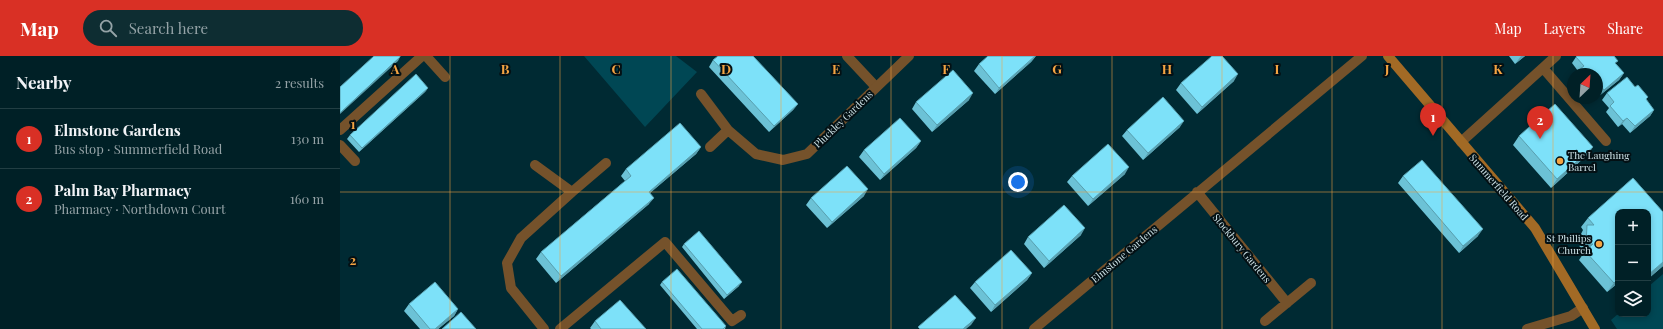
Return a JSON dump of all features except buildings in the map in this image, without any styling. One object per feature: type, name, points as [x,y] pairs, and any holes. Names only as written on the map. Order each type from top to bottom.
[{"type":"street","points":[[340,130],[422,56]]},
{"type":"street","points":[[426,56],[446,77]]},
{"type":"street","points":[[848,56],[876,87]]},
{"type":"street","name":"Pluckley Gardens","points":[[701,94],[728,130],[756,154],[783,160],[807,154],[909,56]]},
{"type":"street","name":"Elmstone Gardens","points":[[1034,329],[1362,56]]},
{"type":"street","name":"Summerfield Road","points":[[1388,56],[1535,228],[1595,329]]},
{"type":"street","points":[[1461,142],[1556,56]]},
{"type":"street","points":[[1543,68],[1606,141]]},
{"type":"street","points":[[710,147],[728,130]]},
{"type":"street","points":[[340,145],[355,161]]},
{"type":"street","points":[[544,329],[511,288],[507,263],[521,238],[606,163]]},
{"type":"street","points":[[536,164],[572,192]]},
{"type":"street","name":"Stockbury Gardens","points":[[1197,192],[1287,303]]},
{"type":"street","points":[[560,329],[665,242],[732,321],[741,315]]},
{"type":"street","points":[[1265,321],[1311,283]]},
{"type":"street","points":[[1526,329],[1572,316],[1583,308]]},
{"type":"shaded area","points":[[584,56],[676,56],[697,72],[645,127]]},
{"type":"shaded area","points":[[1663,274],[1663,329],[1617,329],[1611,320],[1615,317],[1651,317],[1651,284]]},
{"type":"place","name":"Elmstone Gardens","points":[[1433,136]]},
{"type":"place","name":"Palm Bay Pharmacy","points":[[1540,139]]},
{"type":"place","name":"The Laughing Barrel","points":[[1560,161]]},
{"type":"place","name":"St Phillips Church","points":[[1599,244]]}]
